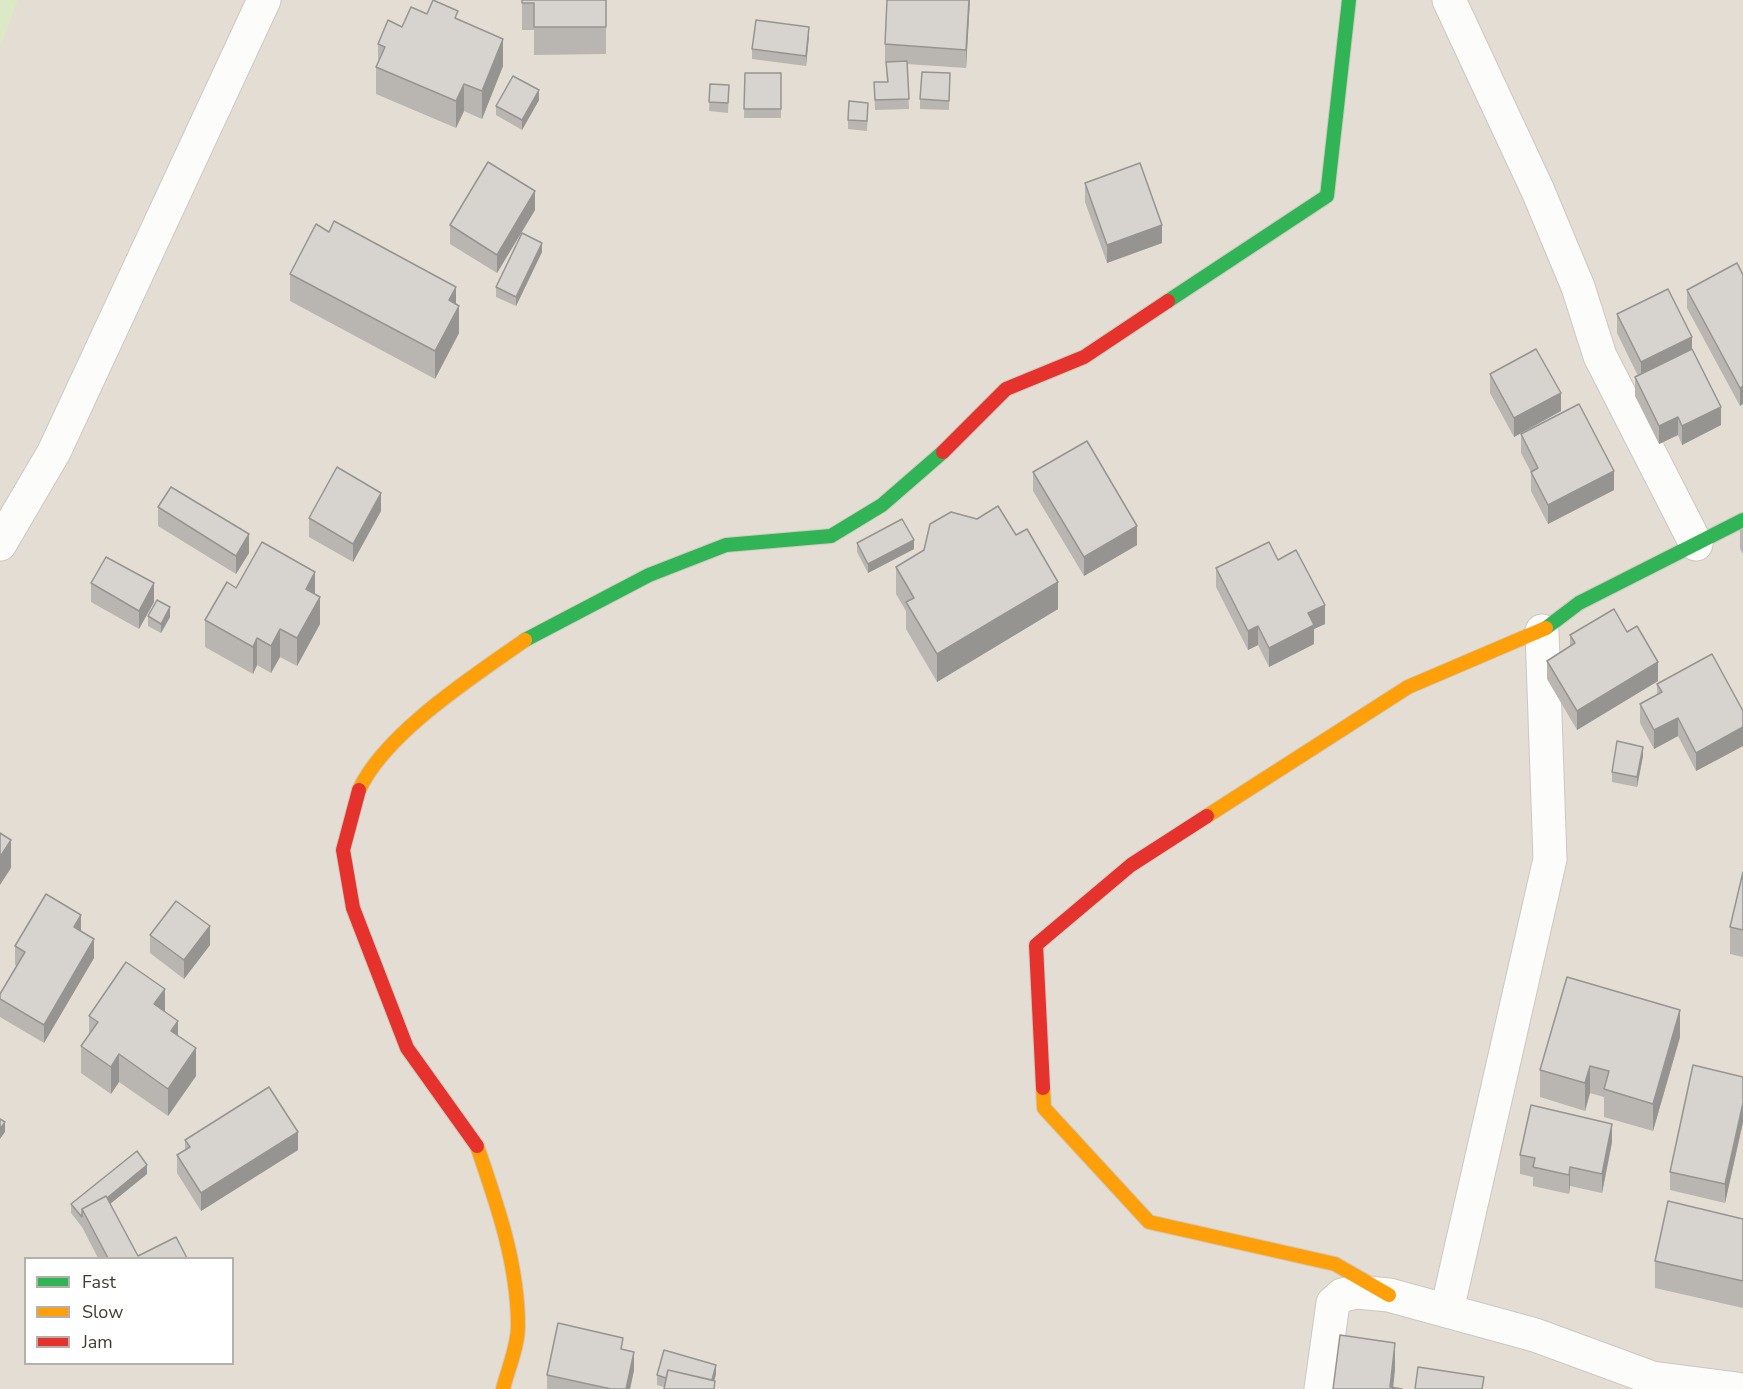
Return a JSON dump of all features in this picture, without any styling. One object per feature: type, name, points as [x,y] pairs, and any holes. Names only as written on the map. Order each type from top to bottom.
[{"type":"street","points":[[0,544],[54,452],[264,0]]},
{"type":"street","points":[[503,1389],[518,1328],[513,1267],[498,1207],[476,1144],[444,1103],[407,1048],[353,908],[343,850],[360,788],[366,778],[400,737],[462,685],[527,639],[649,575],[726,544],[831,536],[851,525],[882,506],[927,468],[1006,389],[1084,357],[1327,196],[1349,0]]},
{"type":"street","points":[[1449,0],[1538,191],[1578,287],[1600,356],[1696,544]]},
{"type":"street","points":[[1389,1295],[1335,1264],[1149,1222],[1044,1108],[1036,945],[1131,865],[1408,687],[1542,631],[1580,603],[1743,520]]},
{"type":"street","points":[[1447,1310],[1550,859],[1542,631]]},
{"type":"street","points":[[1321,1389],[1333,1303],[1342,1295],[1358,1292],[1389,1295],[1535,1335],[1652,1378],[1737,1389]]},
{"type":"shaded area","points":[[0,0],[1743,0],[1743,1389],[0,1389]]},
{"type":"green space","points":[[0,0],[18,0],[0,48]]},
{"type":"building","points":[[433,0],[458,11],[455,18],[503,39],[482,91],[464,84],[456,101],[376,67],[385,47],[378,44],[388,20],[402,27],[411,7],[427,14]]},
{"type":"building","points":[[522,0],[606,0],[606,27],[534,27],[534,3],[522,3]]},
{"type":"building","points":[[887,0],[969,0],[966,50],[885,44]]},
{"type":"building","points":[[756,20],[809,27],[806,56],[752,49]]},
{"type":"building","points":[[907,61],[909,99],[875,100],[874,82],[888,82],[886,62]]},
{"type":"building","points":[[922,72],[950,73],[949,101],[920,99]]},
{"type":"building","points":[[745,73],[781,73],[781,109],[744,109]]},
{"type":"building","points":[[513,76],[539,90],[522,120],[496,106]]},
{"type":"building","points":[[710,84],[729,85],[728,103],[709,102]]},
{"type":"building","points":[[849,101],[868,103],[867,121],[848,120]]},
{"type":"building","points":[[488,162],[535,191],[497,255],[450,225]]},
{"type":"building","points":[[1140,163],[1162,225],[1107,245],[1085,183]]},
{"type":"building","points":[[334,221],[456,287],[449,300],[459,306],[435,351],[290,274],[316,224],[329,232]]},
{"type":"building","points":[[522,233],[542,243],[516,297],[496,287]]},
{"type":"building","points":[[1737,263],[1743,275],[1743,386],[1740,388],[1687,290]]},
{"type":"building","points":[[1668,289],[1692,337],[1641,362],[1617,314]]},
{"type":"building","points":[[1536,349],[1561,393],[1514,418],[1490,374]]},
{"type":"building","points":[[1692,349],[1721,407],[1682,426],[1678,417],[1659,426],[1635,377]]},
{"type":"building","points":[[1579,404],[1614,471],[1548,505],[1531,472],[1538,468],[1521,434]]},
{"type":"building","points":[[1087,441],[1137,526],[1084,557],[1033,472]]},
{"type":"building","points":[[337,467],[381,493],[353,544],[309,518]]},
{"type":"building","points":[[171,487],[249,534],[236,556],[158,507]]},
{"type":"building","points":[[998,506],[1016,535],[1027,529],[1058,582],[937,654],[906,602],[914,598],[896,567],[924,550],[930,524],[951,512],[977,519]]},
{"type":"building","points":[[902,519],[914,540],[868,564],[857,543]]},
{"type":"building","points":[[262,542],[315,572],[306,589],[320,597],[297,638],[280,629],[271,646],[257,638],[253,647],[205,620],[227,582],[236,588]]},
{"type":"building","points":[[1269,542],[1278,560],[1296,550],[1325,605],[1308,613],[1314,625],[1269,648],[1258,626],[1248,631],[1216,568]]},
{"type":"building","points":[[106,557],[154,583],[139,611],[91,583]]},
{"type":"building","points":[[157,600],[170,607],[161,624],[148,616]]},
{"type":"building","points":[[1614,609],[1627,632],[1637,626],[1658,662],[1577,711],[1547,661],[1575,643],[1570,635]]},
{"type":"building","points":[[1712,654],[1743,711],[1743,727],[1696,753],[1678,718],[1654,730],[1640,704],[1662,692],[1657,684]]},
{"type":"building","points":[[1617,741],[1643,747],[1637,777],[1612,772]]},
{"type":"building","points":[[0,833],[11,840],[0,857]]},
{"type":"building","points":[[1743,872],[1743,930],[1730,927]]},
{"type":"building","points":[[46,894],[81,915],[74,927],[94,939],[44,1025],[0,999],[0,994],[25,952],[15,946]]},
{"type":"building","points":[[176,901],[210,926],[184,960],[150,935]]},
{"type":"building","points":[[126,962],[165,989],[154,1004],[178,1021],[171,1031],[196,1048],[168,1089],[119,1054],[111,1067],[81,1046],[98,1022],[89,1016]]},
{"type":"building","points":[[1567,977],[1680,1010],[1653,1104],[1604,1089],[1609,1071],[1590,1066],[1585,1083],[1540,1070]]},
{"type":"building","points":[[1693,1065],[1743,1077],[1743,1103],[1725,1184],[1670,1172]]},
{"type":"building","points":[[269,1087],[298,1132],[201,1193],[177,1155],[190,1147],[185,1140]]},
{"type":"building","points":[[1531,1105],[1612,1124],[1602,1174],[1570,1167],[1569,1175],[1533,1167],[1535,1158],[1520,1155]]},
{"type":"building","points":[[0,1119],[5,1122],[0,1129]]},
{"type":"building","points":[[137,1151],[147,1165],[107,1198],[106,1196],[82,1209],[82,1217],[71,1204]]},
{"type":"building","points":[[106,1196],[138,1256],[176,1237],[186,1257],[107,1257],[82,1209]]},
{"type":"building","points":[[1668,1201],[1743,1219],[1743,1281],[1655,1261]]},
{"type":"building","points":[[558,1323],[623,1338],[621,1349],[634,1352],[626,1389],[611,1389],[547,1375]]},
{"type":"building","points":[[1340,1335],[1395,1343],[1390,1387],[1402,1389],[1333,1389]]},
{"type":"building","points":[[664,1350],[716,1365],[712,1380],[668,1370],[666,1378],[657,1375]]},
{"type":"building","points":[[1418,1367],[1484,1377],[1482,1389],[1415,1389]]},
{"type":"building","points":[[668,1370],[715,1381],[714,1389],[664,1389]]},
{"type":"traffic: fast","points":[[1168,301],[1327,196],[1349,0]]},
{"type":"traffic: fast","points":[[525,640],[649,575],[726,545],[831,536],[882,505],[943,452]]},
{"type":"traffic: fast","points":[[1546,628],[1579,603],[1743,520]]},
{"type":"traffic: slow","points":[[1207,816],[1408,687],[1546,628]]},
{"type":"traffic: slow","points":[[359,790],[372,769],[410,727],[457,688],[525,640]]},
{"type":"traffic: slow","points":[[1043,1088],[1044,1108],[1149,1222],[1335,1264],[1389,1295]]},
{"type":"traffic: slow","points":[[477,1146],[505,1234],[517,1303],[516,1341],[503,1389]]},
{"type":"traffic: jam","points":[[943,452],[1006,389],[1084,357],[1168,301]]},
{"type":"traffic: jam","points":[[359,790],[343,850],[353,908],[407,1048],[477,1146]]},
{"type":"traffic: jam","points":[[1043,1088],[1036,945],[1131,865],[1207,816]]}]
